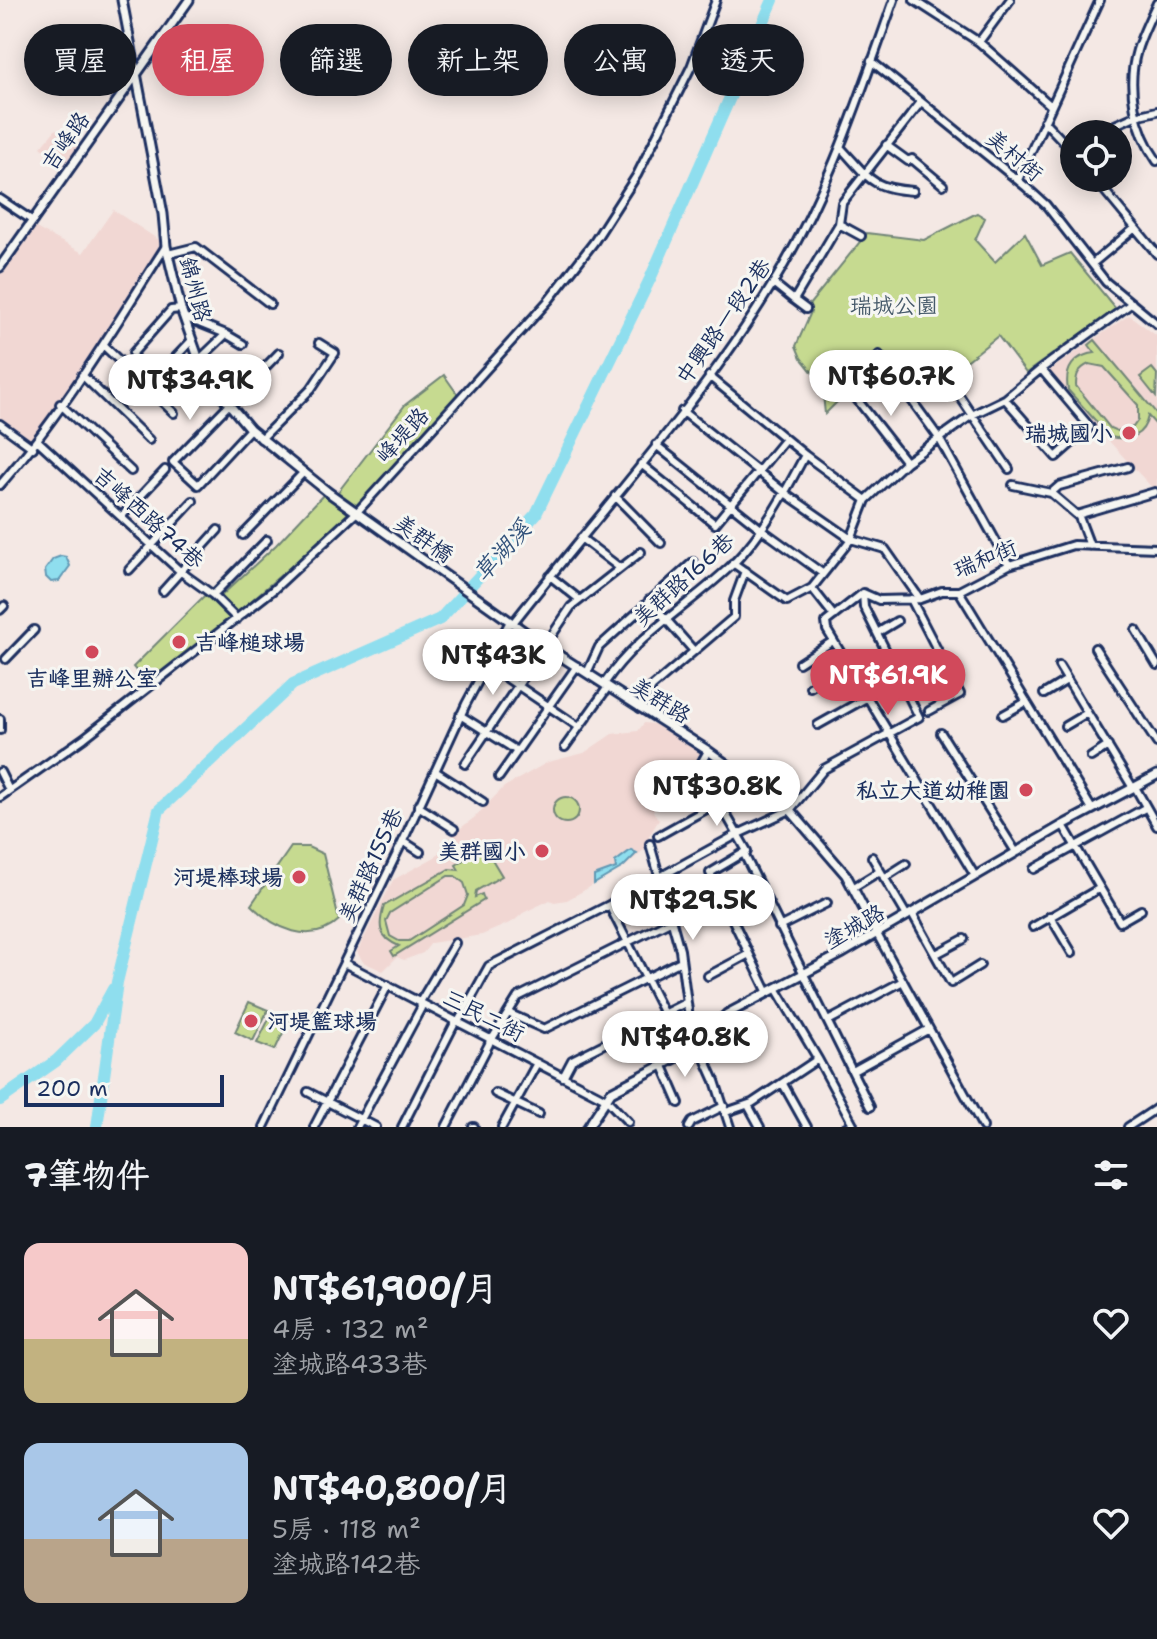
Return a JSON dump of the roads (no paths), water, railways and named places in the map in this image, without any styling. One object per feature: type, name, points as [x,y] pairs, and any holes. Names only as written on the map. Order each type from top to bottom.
[{"type":"street","name":"錦州路","points":[[122,0],[126,24]]},
{"type":"street","name":"吉峰路","points":[[136,75],[189,0]]},
{"type":"street","name":"峰堤路","points":[[0,797],[84,738],[237,619],[360,515],[549,300],[594,242],[649,152],[696,56],[716,0]]},
{"type":"street","name":"中興路一段2巷","points":[[513,623],[709,376],[773,283],[808,220],[841,148],[894,0]]},
{"type":"street","points":[[914,0],[979,42],[1050,105]]},
{"type":"street","points":[[979,42],[1010,0]]},
{"type":"street","points":[[1018,180],[1100,0]]},
{"type":"street","points":[[1157,3],[1136,51],[1133,72],[1135,116],[1157,161]]},
{"type":"street","name":"美村街","points":[[871,61],[1046,205],[1106,282],[1157,324]]},
{"type":"street","name":"錦州路","points":[[136,75],[167,250],[182,313],[199,360],[208,377],[250,429],[360,515]]},
{"type":"street","name":"吉峰路","points":[[0,267],[121,96]]},
{"type":"street","points":[[794,300],[839,224],[842,203],[921,102]]},
{"type":"street","points":[[1126,120],[1157,111]]},
{"type":"street","points":[[1044,121],[1060,135]]},
{"type":"street","points":[[886,145],[908,161],[912,159],[943,185]]},
{"type":"street","points":[[841,148],[863,173],[883,188],[913,191]]},
{"type":"street","points":[[1105,192],[1157,254]]},
{"type":"street","points":[[0,199],[33,221]]},
{"type":"street","points":[[839,224],[861,236]]},
{"type":"street","points":[[1092,264],[1135,228]]},
{"type":"street","points":[[0,485],[33,448],[167,250],[196,247],[270,304]]},
{"type":"street","points":[[773,283],[806,309]]},
{"type":"street","points":[[733,563],[787,601],[812,588],[851,539],[866,500],[906,462],[972,415],[1005,399],[1132,303]]},
{"type":"street","points":[[133,353],[171,310],[243,344]]},
{"type":"street","points":[[199,360],[226,334]]},
{"type":"street","points":[[156,378],[191,341]]},
{"type":"street","points":[[261,439],[311,389],[335,353],[319,343]]},
{"type":"street","points":[[103,345],[174,413]]},
{"type":"street","points":[[250,429],[198,485],[173,462],[279,353]]},
{"type":"street","points":[[879,355],[939,438],[1009,565]]},
{"type":"street","points":[[1005,399],[1056,457],[1090,427],[1041,369]]},
{"type":"street","points":[[942,370],[1009,469]]},
{"type":"street","points":[[82,375],[149,440]]},
{"type":"street","points":[[709,376],[805,455],[866,500]]},
{"type":"street","points":[[186,399],[208,377]]},
{"type":"street","points":[[852,393],[906,462]]},
{"type":"street","points":[[60,404],[131,471]]},
{"type":"street","points":[[682,411],[785,493],[851,539],[885,549],[920,599]]},
{"type":"street","points":[[0,424],[33,448]]},
{"type":"street","points":[[641,464],[715,524],[785,439]]},
{"type":"street","name":"吉峰西路74巷","points":[[37,440],[237,619]]},
{"type":"street","points":[[656,445],[761,529],[822,573]]},
{"type":"street","name":"美群路166巷","points":[[565,747],[618,663],[665,618],[733,563],[761,529],[805,455]]},
{"type":"street","points":[[1051,493],[1059,486],[1128,467]]},
{"type":"street","points":[[121,517],[165,470]]},
{"type":"street","points":[[243,535],[303,473]]},
{"type":"street","points":[[1013,485],[1051,493],[1077,515],[1090,546]]},
{"type":"street","points":[[1077,515],[1155,492]]},
{"type":"street","points":[[615,496],[661,543]]},
{"type":"street","points":[[129,570],[193,501]]},
{"type":"street","name":"美群橋","points":[[360,515],[504,616]]},
{"type":"street","points":[[163,591],[218,530]]},
{"type":"street","points":[[581,538],[620,568]]},
{"type":"street","points":[[213,595],[267,540]]},
{"type":"street","name":"瑞和街","points":[[863,593],[879,600],[920,599],[942,591],[959,591],[1009,565],[1073,545],[1157,548]]},
{"type":"street","points":[[465,764],[571,607],[641,552]]},
{"type":"street","points":[[587,673],[599,647],[693,562]]},
{"type":"street","points":[[640,708],[652,687],[734,617],[734,601],[745,571]]},
{"type":"street","points":[[550,576],[580,600]]},
{"type":"street","points":[[812,588],[834,616]]},
{"type":"street","points":[[959,591],[1092,809]]},
{"type":"street","points":[[863,593],[826,622],[827,630],[975,876]]},
{"type":"street","points":[[402,1127],[489,966],[738,834],[790,810],[824,769],[919,717],[864,607],[863,593]]},
{"type":"street","points":[[911,599],[960,694],[929,711]]},
{"type":"street","points":[[649,600],[694,651]]},
{"type":"street","name":"美群路","points":[[504,616],[546,647],[708,751],[790,810],[854,887],[877,934]]},
{"type":"street","points":[[877,633],[897,621]]},
{"type":"street","name":"美群路155巷","points":[[264,1127],[403,841],[460,715],[508,625],[513,623]]},
{"type":"street","points":[[6,659],[34,630]]},
{"type":"street","points":[[1136,630],[1157,665]]},
{"type":"street","points":[[799,663],[833,641]]},
{"type":"street","points":[[1095,648],[1157,743]]},
{"type":"street","points":[[810,687],[847,663]]},
{"type":"street","points":[[486,664],[579,727]]},
{"type":"street","points":[[499,777],[577,666]]},
{"type":"street","points":[[1059,666],[1157,826]]},
{"type":"street","points":[[1044,694],[1067,680]]},
{"type":"street","points":[[818,725],[868,697]]},
{"type":"street","points":[[1003,715],[1026,702]]},
{"type":"street","points":[[1065,726],[1087,713]]},
{"type":"street","points":[[460,715],[517,751]]},
{"type":"street","points":[[0,719],[0,730]]},
{"type":"street","points":[[941,733],[1016,852]]},
{"type":"street","points":[[1091,757],[1108,746]]},
{"type":"street","points":[[668,788],[696,773],[708,751]]},
{"type":"street","points":[[699,767],[747,851],[745,856],[779,927],[870,1107]]},
{"type":"street","points":[[435,771],[483,802]]},
{"type":"street","points":[[0,772],[9,790]]},
{"type":"street","name":"塗城路","points":[[588,1127],[611,1092],[696,1046],[727,1014],[877,934],[1063,825],[1157,775]]},
{"type":"street","points":[[658,836],[753,783]]},
{"type":"street","points":[[418,806],[454,829]]},
{"type":"street","points":[[1034,869],[1145,808]]},
{"type":"street","points":[[1063,825],[1120,922],[1141,910]]},
{"type":"street","points":[[403,841],[420,852]]},
{"type":"street","points":[[650,844],[672,920],[681,961],[685,1003],[696,1046],[730,1127]]},
{"type":"street","points":[[747,851],[710,873],[768,993]]},
{"type":"street","points":[[872,857],[936,954],[951,983],[980,965]]},
{"type":"street","points":[[854,887],[906,864]]},
{"type":"street","points":[[1033,927],[1100,888]]},
{"type":"street","points":[[779,927],[827,903]]},
{"type":"street","points":[[609,905],[664,1014]]},
{"type":"street","points":[[1050,916],[1072,953]]},
{"type":"street","points":[[446,1127],[491,1038],[518,997],[672,920]]},
{"type":"street","points":[[877,934],[983,1127]]},
{"type":"street","points":[[936,954],[964,939]]},
{"type":"street","points":[[357,1127],[421,1008],[420,1002],[455,943]]},
{"type":"street","points":[[708,976],[749,954]]},
{"type":"street","points":[[508,1013],[544,1029],[681,961]]},
{"type":"street","name":"三民二街","points":[[344,963],[606,1099],[628,1119]]},
{"type":"street","points":[[828,1021],[903,981]]},
{"type":"street","points":[[314,1127],[388,985]]},
{"type":"street","points":[[776,988],[853,1124],[846,1127]]},
{"type":"street","points":[[563,1077],[572,1060],[685,1003]]},
{"type":"street","points":[[853,1071],[929,1029]]},
{"type":"street","points":[[689,1127],[692,1122],[725,1109],[748,1105],[818,1059]]},
{"type":"street","points":[[502,1127],[537,1063]]},
{"type":"street","points":[[663,1066],[679,1103]]},
{"type":"street","points":[[783,1084],[807,1127]]},
{"type":"street","points":[[308,1092],[376,1127]]},
{"type":"street","points":[[495,1093],[539,1114]]},
{"type":"street","points":[[748,1105],[760,1127]]},
{"type":"street","points":[[1128,1127],[1157,1108]]},
{"type":"water","points":[[66,557],[70,566],[59,581],[51,582],[45,570],[53,559]]},
{"type":"water","points":[[631,850],[637,853],[623,867],[594,884],[594,876],[616,868],[615,862]]},
{"type":"waterway","name":"草湖溪","points":[[97,1127],[117,982],[159,810],[293,684],[440,619],[536,514],[650,279],[773,0]]},
{"type":"waterway","points":[[0,1100],[56,1061],[94,1024],[113,989]]},
{"type":"place","name":"瑞城國小","points":[[1129,433]]},
{"type":"place","name":"吉峰槌球場","points":[[179,642]]},
{"type":"place","name":"吉峰里辦公室","points":[[92,652]]},
{"type":"place","name":"私立大道幼稚園","points":[[1026,790]]},
{"type":"place","name":"美群國小","points":[[542,851]]},
{"type":"place","name":"河堤棒球場","points":[[299,877]]},
{"type":"place","name":"河堤籃球場","points":[[251,1021]]},
{"type":"park label","name":"瑞城公園","points":[[894,305]]}]
